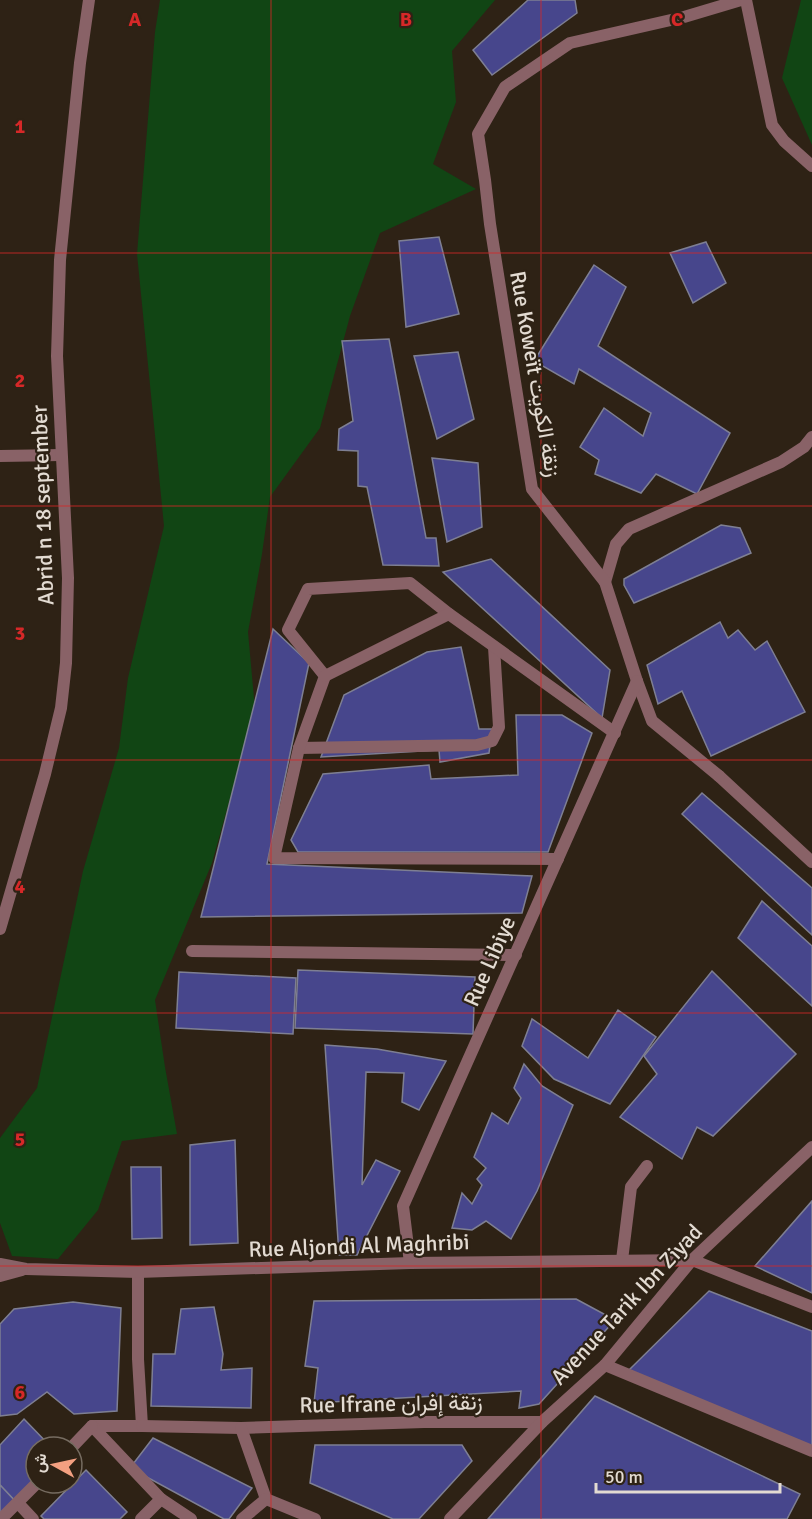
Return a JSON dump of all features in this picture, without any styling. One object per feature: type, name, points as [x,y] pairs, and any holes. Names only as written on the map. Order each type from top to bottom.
[{"type":"street","name":"Abrid n 18 september","points":[[0,929],[3,911],[45,774],[61,708],[66,663],[68,578],[57,356],[60,260],[89,0]]},
{"type":"street","name":"Rue Koweït زنقة الكويت","points":[[741,0],[684,17],[570,44],[506,87],[478,134],[532,489],[605,582],[652,721],[719,776],[812,862]]},
{"type":"street","points":[[746,0],[772,125],[784,141],[812,166]]},
{"type":"street","points":[[605,582],[616,544],[628,529],[781,462],[804,447],[812,437]]},
{"type":"street","points":[[0,456],[61,455]]},
{"type":"street","points":[[325,676],[288,630],[308,589],[410,583],[449,614],[615,734]]},
{"type":"street","points":[[449,614],[325,676],[299,748],[274,858],[558,860]]},
{"type":"street","points":[[299,748],[477,745],[492,741],[499,727],[494,646]]},
{"type":"street","name":"Rue Libiye","points":[[410,1263],[403,1206],[637,681]]},
{"type":"street","points":[[192,951],[516,955]]},
{"type":"street","name":"Avenue Tarik Ibn Ziyad","points":[[450,1519],[542,1422],[605,1365],[692,1260],[812,1147]]},
{"type":"street","points":[[622,1260],[631,1187],[647,1166]]},
{"type":"street","points":[[692,1260],[812,1307]]},
{"type":"street","name":"Rue Aljondi Al Maghribi","points":[[0,1264],[26,1269],[138,1272],[410,1263],[692,1260]]},
{"type":"street","name":"Rue Aljondi Al Maghribi","points":[[0,1276],[26,1269]]},
{"type":"street","points":[[138,1272],[138,1359],[142,1426]]},
{"type":"street","points":[[605,1365],[812,1451]]},
{"type":"street","name":"Rue Ifrane زنقة إفران","points":[[92,1426],[241,1428],[424,1422],[542,1422]]},
{"type":"street","points":[[83,1435],[92,1426],[161,1499],[190,1519]]},
{"type":"street","points":[[241,1428],[266,1499],[315,1519]]},
{"type":"street","points":[[1,1519],[26,1495]]},
{"type":"street","points":[[141,1519],[161,1499]]},
{"type":"street","points":[[242,1519],[266,1499]]},
{"type":"street","points":[[18,1503],[33,1519]]},
{"type":"green space","points":[[160,0],[495,0],[452,51],[456,102],[433,164],[476,189],[380,233],[350,316],[320,428],[270,497],[248,632],[255,709],[212,863],[155,1000],[177,1134],[122,1141],[98,1210],[58,1259],[12,1256],[0,1223],[0,1138],[37,1088],[83,871],[119,748],[128,678],[164,526],[137,254],[155,32]]},
{"type":"green space","points":[[801,0],[812,0],[812,145],[782,78]]},
{"type":"building","points":[[528,0],[575,0],[577,13],[492,75],[473,50]]},
{"type":"building","points":[[439,237],[459,314],[406,327],[399,241]]},
{"type":"building","points":[[706,242],[726,283],[693,303],[670,253]]},
{"type":"building","points":[[594,265],[626,287],[598,346],[730,433],[697,494],[656,474],[641,493],[595,474],[599,460],[580,447],[604,408],[643,436],[651,413],[579,369],[574,384],[534,361]]},
{"type":"building","points":[[389,339],[426,538],[436,538],[439,566],[383,565],[367,487],[358,486],[358,451],[338,450],[339,429],[353,421],[342,341]]},
{"type":"building","points":[[458,352],[474,419],[437,439],[414,356]]},
{"type":"building","points":[[432,458],[478,463],[482,527],[447,542]]},
{"type":"building","points":[[721,525],[740,528],[751,553],[634,603],[624,585],[624,579]]},
{"type":"building","points":[[491,559],[610,670],[602,718],[443,572]]},
{"type":"building","points":[[720,622],[728,638],[738,630],[755,650],[767,641],[805,712],[711,756],[682,691],[658,704],[647,665]]},
{"type":"building","points":[[273,629],[309,663],[267,864],[532,876],[522,913],[201,917]]},
{"type":"building","points":[[461,647],[479,729],[492,729],[489,753],[440,762],[439,750],[321,757],[344,695],[427,652]]},
{"type":"building","points":[[516,715],[562,715],[592,733],[548,852],[298,852],[291,840],[323,774],[429,765],[431,779],[518,775]]},
{"type":"building","points":[[702,793],[812,888],[812,935],[682,814]]},
{"type":"building","points":[[762,901],[812,946],[812,1006],[738,938]]},
{"type":"building","points":[[298,970],[475,977],[473,1034],[295,1028]]},
{"type":"building","points":[[712,971],[796,1054],[713,1136],[697,1127],[682,1159],[620,1117],[657,1074],[644,1056]]},
{"type":"building","points":[[179,972],[296,978],[293,1034],[176,1028]]},
{"type":"building","points":[[618,1010],[656,1037],[610,1104],[554,1079],[522,1046],[532,1019],[588,1058]]},
{"type":"building","points":[[325,1045],[377,1049],[446,1061],[419,1110],[402,1102],[404,1073],[366,1072],[362,1185],[376,1160],[400,1171],[357,1255],[339,1255]]},
{"type":"building","points":[[524,1064],[542,1086],[573,1105],[537,1191],[511,1239],[486,1221],[472,1230],[452,1228],[462,1193],[472,1204],[482,1185],[477,1179],[486,1168],[474,1157],[492,1113],[508,1124],[521,1098],[514,1088]]},
{"type":"building","points":[[235,1140],[238,1243],[190,1245],[190,1145]]},
{"type":"building","points":[[131,1167],[161,1167],[162,1238],[132,1239]]},
{"type":"building","points":[[812,1201],[812,1293],[755,1266]]},
{"type":"building","points":[[709,1291],[812,1331],[812,1448],[627,1372]]},
{"type":"building","points":[[576,1299],[615,1320],[539,1404],[519,1408],[521,1391],[314,1403],[318,1368],[305,1366],[314,1301]]},
{"type":"building","points":[[73,1302],[121,1308],[117,1411],[74,1414],[47,1392],[17,1414],[0,1416],[0,1324],[14,1309]]},
{"type":"building","points":[[214,1307],[223,1354],[221,1370],[252,1368],[251,1408],[151,1406],[153,1354],[175,1354],[181,1309]]},
{"type":"building","points":[[595,1396],[800,1494],[787,1519],[488,1519]]},
{"type":"building","points":[[24,1419],[39,1435],[24,1435],[25,1495],[17,1503],[0,1485],[0,1445]]},
{"type":"building","points":[[153,1438],[252,1488],[229,1519],[224,1519],[130,1468]]},
{"type":"building","points":[[315,1445],[462,1445],[472,1461],[419,1519],[393,1519],[310,1483]]},
{"type":"building","points":[[86,1470],[127,1512],[120,1519],[44,1519],[41,1516],[62,1495],[84,1495],[84,1472]]},
{"type":"building","points":[[0,1485],[17,1503],[0,1517]]}]
